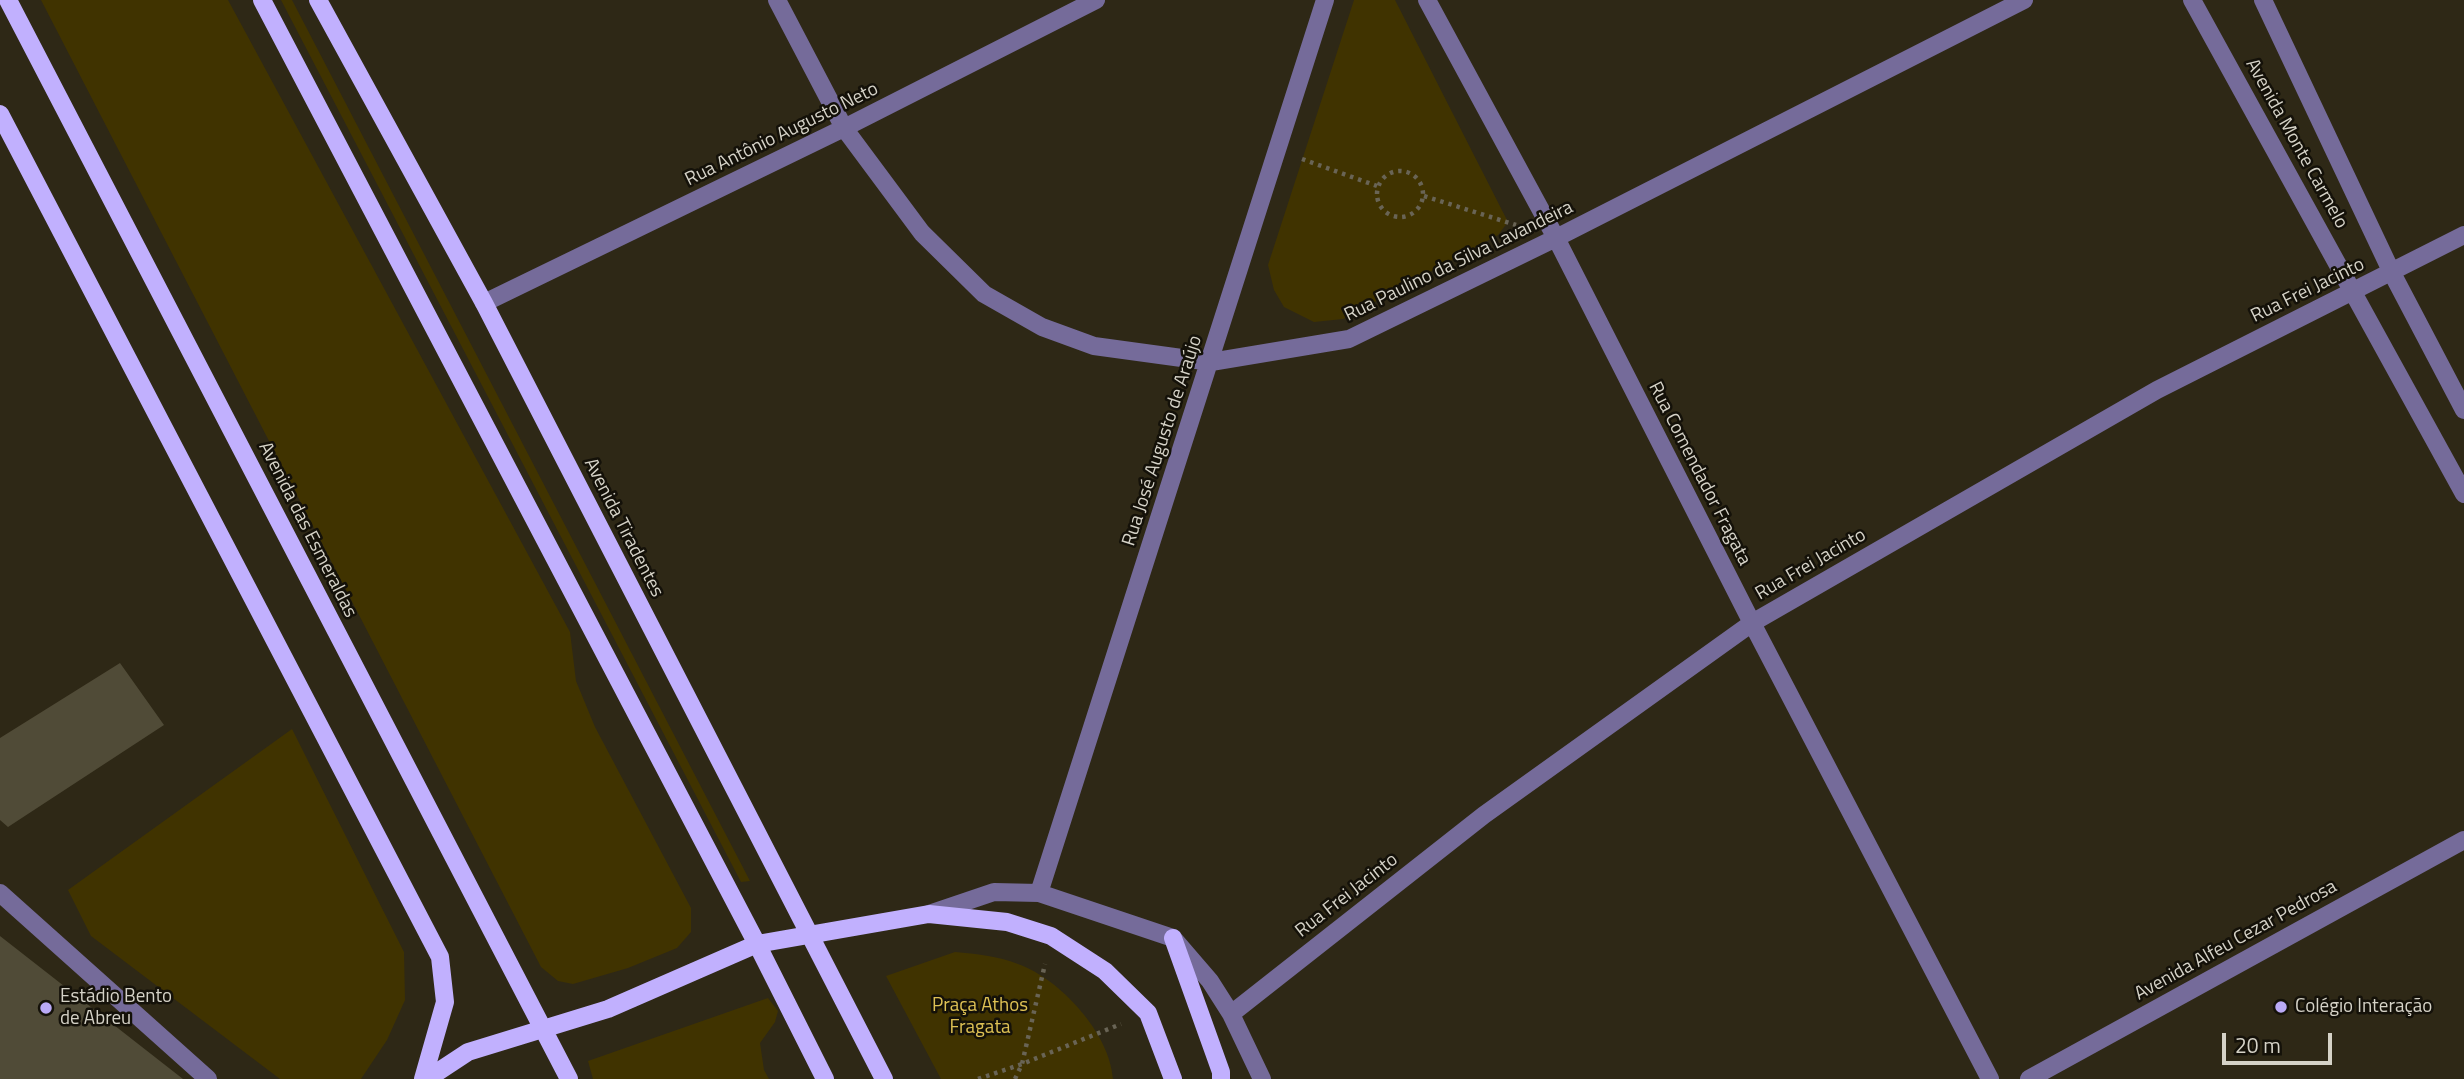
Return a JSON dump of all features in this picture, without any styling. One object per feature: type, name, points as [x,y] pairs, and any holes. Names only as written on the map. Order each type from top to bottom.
[{"type":"main road","name":"Avenida das Esmeraldas","points":[[8,0],[569,1079]]},
{"type":"main road","points":[[262,0],[757,944],[825,1079]]},
{"type":"main road","name":"Avenida Tiradentes","points":[[318,0],[484,303],[884,1079]]},
{"type":"main road","points":[[0,114],[440,957],[445,1002],[425,1079]]},
{"type":"main road","points":[[425,1079],[468,1052],[544,1031],[608,1009],[757,944],[929,914],[1007,922],[1051,936],[1105,971],[1148,1013],[1172,1079]]},
{"type":"main road","points":[[1173,938],[1221,1072],[1221,1079]]},
{"type":"street","name":"Rua Paulino da Silva Lavandeira","points":[[777,0],[844,128],[922,233],[984,294],[1042,327],[1094,346],[1211,362],[1349,340],[2024,0]]},
{"type":"street","name":"Rua Antônio Augusto Neto","points":[[484,303],[844,128],[1096,0]]},
{"type":"street","name":"Rua José Augusto de Araújo","points":[[1039,894],[1325,0]]},
{"type":"street","name":"Rua Comendador Fragata","points":[[1427,0],[1556,238],[1752,623],[1990,1079]]},
{"type":"street","name":"Avenida Monte Carmelo","points":[[2192,0],[2464,494]]},
{"type":"street","name":"Avenida Monte Carmelo","points":[[2263,0],[2392,273],[2464,410]]},
{"type":"street","name":"Rua Frei Jacinto","points":[[1231,1014],[1484,815],[1752,623],[2157,390],[2464,235]]},
{"type":"street","name":"Avenida Alfeu Cezar Pedrosa","points":[[2029,1079],[2464,839]]},
{"type":"street","points":[[929,914],[994,892],[1039,894],[1173,938],[1210,981],[1231,1014],[1262,1079]]},
{"type":"street","points":[[0,893],[208,1079]]},
{"type":"path","points":[[1278,150],[1377,186]]},
{"type":"path","points":[[1398,169],[1411,173],[1421,183],[1424,196],[1418,211],[1403,218],[1387,215],[1377,202],[1377,186],[1384,175],[1398,169]]},
{"type":"path","points":[[1424,196],[1556,238]]},
{"type":"path","points":[[1015,1079],[1022,1064],[1051,936]]},
{"type":"path","points":[[978,1079],[1148,1013]]},
{"type":"green space","points":[[41,0],[228,0],[570,632],[576,681],[595,727],[691,908],[691,932],[677,948],[628,968],[573,984],[558,981],[541,967]]},
{"type":"green space","points":[[281,0],[292,0],[750,881],[741,882]]},
{"type":"green space","points":[[1354,0],[1395,0],[1508,222],[1498,235],[1343,319],[1314,322],[1284,307],[1274,290],[1268,265]]},
{"type":"green space","points":[[292,729],[404,952],[405,1000],[387,1040],[361,1079],[280,1079],[91,936],[68,890]]},
{"type":"green space","name":"Praça Athos Fragata","points":[[955,952],[1010,961],[1034,971],[1050,982],[1066,995],[1093,1026],[1110,1061],[1113,1079],[941,1079],[886,976]]},
{"type":"green space","points":[[768,998],[778,1011],[775,1022],[760,1043],[764,1070],[769,1079],[593,1079],[588,1061]]},
{"type":"building","points":[[120,663],[164,725],[8,827],[0,820],[0,738]]},
{"type":"building","name":"Estádio Bento de Abreu","points":[[0,936],[183,1079],[0,1079]]},
{"type":"place","name":"Colégio Interação","points":[[2281,1007]]},
{"type":"place","name":"Estádio Bento de Abreu","points":[[46,1008]]}]
